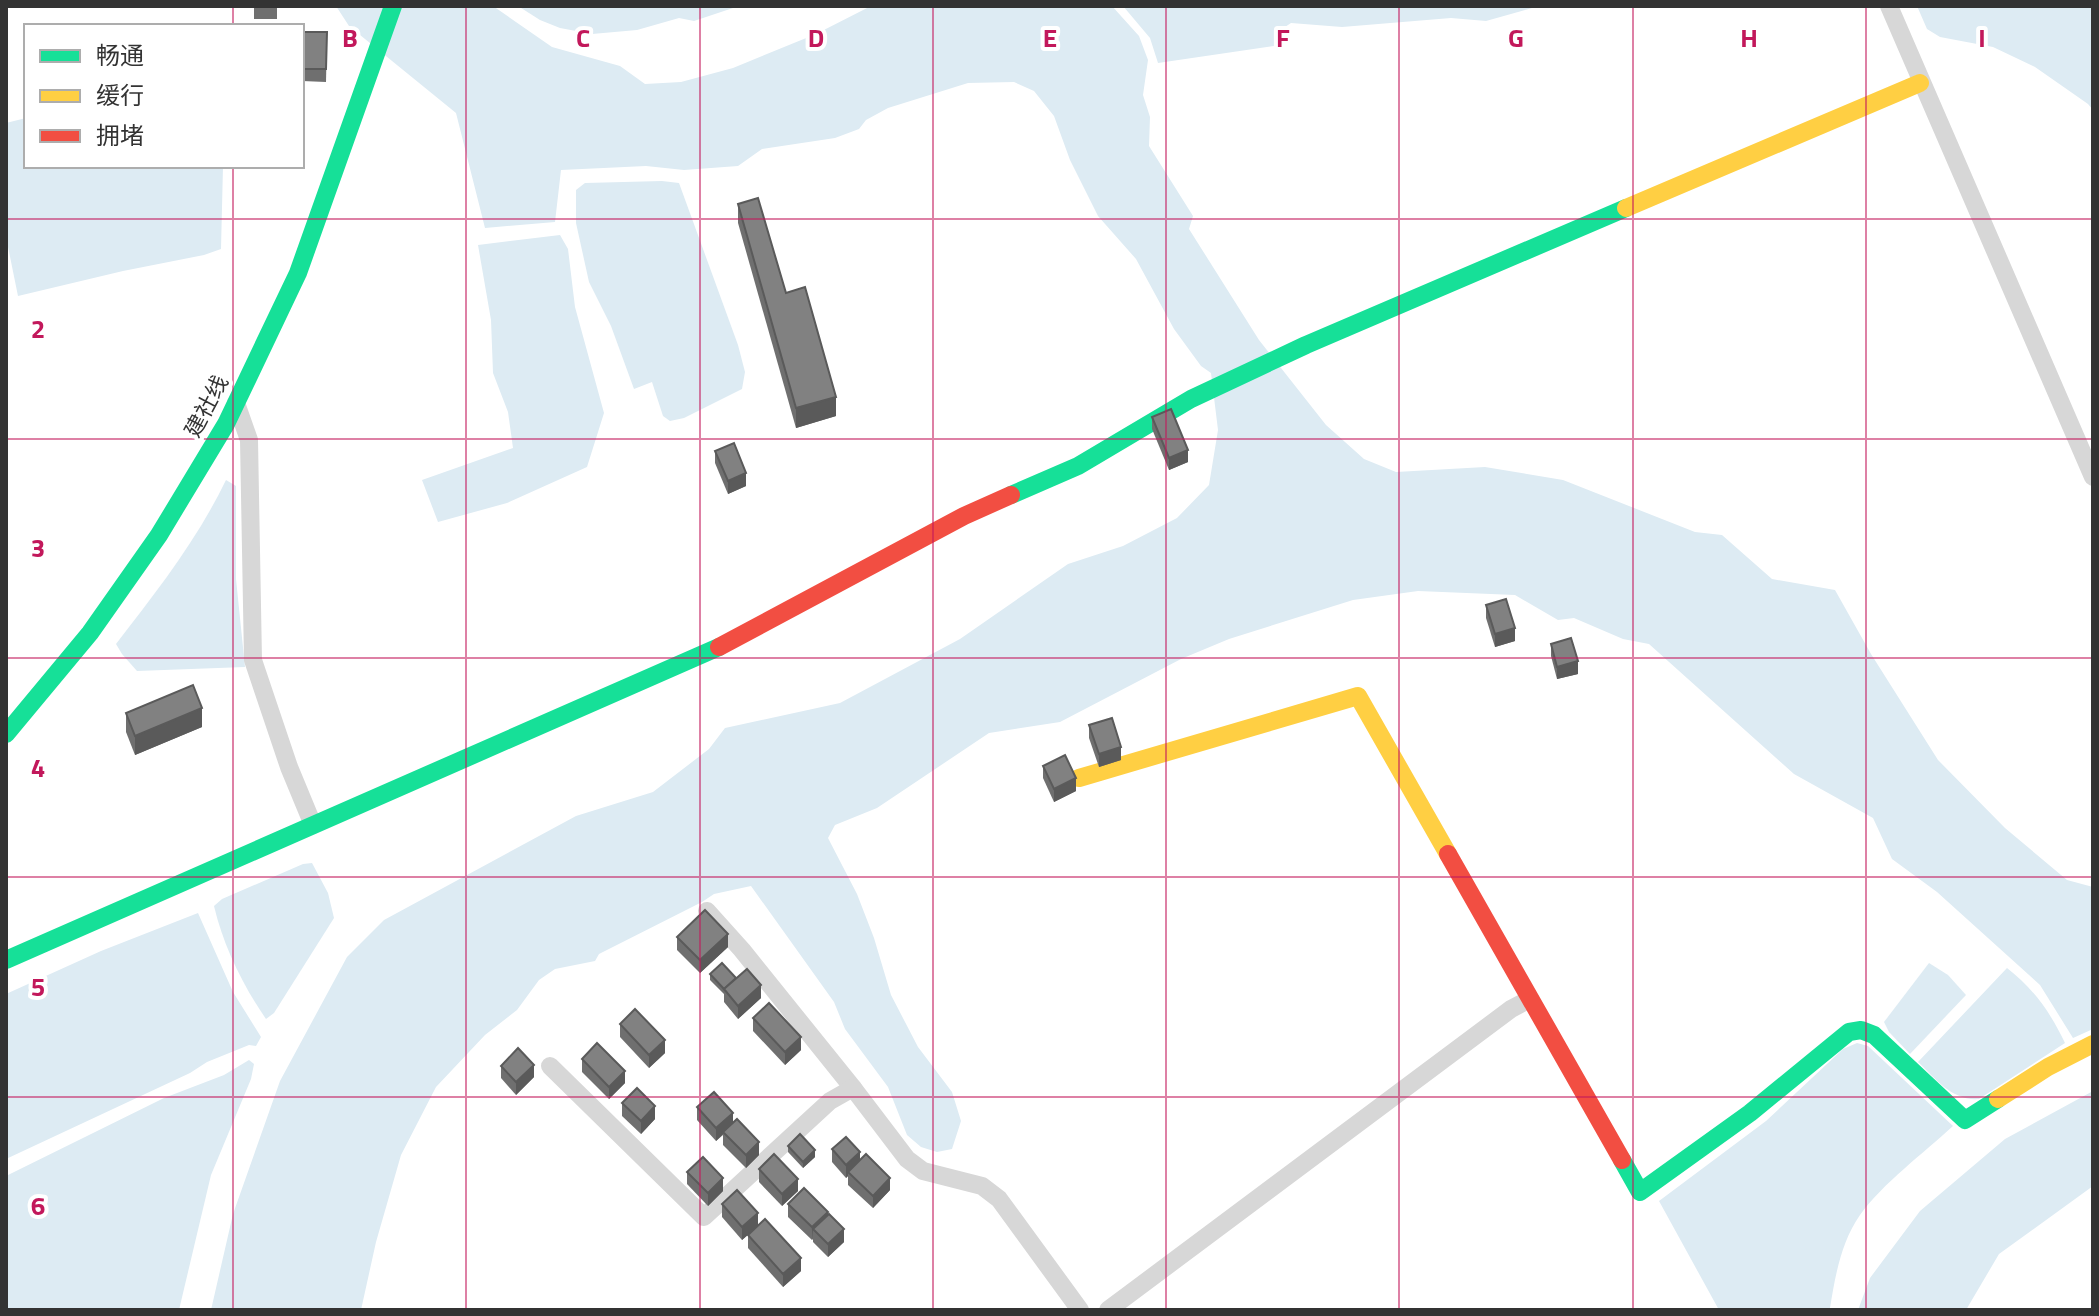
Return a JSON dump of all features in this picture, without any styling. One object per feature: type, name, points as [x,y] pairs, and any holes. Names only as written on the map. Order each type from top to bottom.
[{"type":"street","name":"建社线","points":[[6,734],[90,633],[159,535],[236,403],[298,273],[393,6]]},
{"type":"street","points":[[1889,6],[2093,477]]},
{"type":"street","points":[[6,960],[735,640],[964,516],[1078,466],[1191,399],[1292,351],[1920,83]]},
{"type":"street","points":[[236,403],[249,440],[253,660],[289,767],[313,825]]},
{"type":"street","points":[[1079,778],[1358,696],[1640,1192],[1750,1113],[1849,1032],[1861,1030],[1874,1035],[1965,1120],[2048,1067],[2093,1044]]},
{"type":"street","points":[[707,911],[742,950],[907,1159],[923,1171],[982,1186],[999,1199],[1080,1310]]},
{"type":"street","points":[[1108,1310],[1511,1009],[1530,999]]},
{"type":"street","points":[[550,1066],[704,1217],[830,1101],[853,1088]]},
{"type":"shaded area","points":[[336,6],[493,6],[552,47],[620,66],[645,84],[681,82],[733,68],[816,34],[871,6],[1112,6],[1139,36],[1148,60],[1143,95],[1150,117],[1149,146],[1193,216],[1189,229],[1259,340],[1326,425],[1364,459],[1396,472],[1485,467],[1563,480],[1695,532],[1722,535],[1772,579],[1835,590],[1938,760],[2005,828],[2067,880],[2093,887],[2093,1029],[2073,1038],[2040,985],[1937,892],[1892,859],[1873,818],[1794,774],[1649,644],[1623,639],[1574,618],[1558,620],[1515,595],[1418,591],[1353,600],[1229,639],[1181,659],[1060,722],[989,733],[877,808],[835,825],[828,838],[857,894],[891,995],[918,1047],[952,1092],[961,1121],[952,1149],[937,1152],[921,1147],[907,1135],[888,1087],[845,1029],[834,1002],[751,886],[714,894],[599,954],[595,961],[555,969],[539,980],[517,1010],[485,1035],[436,1087],[401,1155],[376,1242],[361,1310],[211,1310],[233,1214],[280,1081],[347,957],[384,920],[576,816],[653,792],[709,749],[725,728],[840,703],[960,639],[1068,564],[1123,546],[1177,518],[1209,485],[1218,430],[1211,373],[1201,366],[1174,329],[1136,259],[1098,216],[1070,160],[1054,116],[1034,91],[1014,82],[968,83],[888,108],[866,120],[859,129],[835,138],[762,149],[738,166],[684,170],[646,166],[561,170],[555,222],[485,228],[456,113],[349,26]]},
{"type":"shaded area","points":[[518,6],[739,6],[694,21],[679,18],[637,30],[592,34],[560,28]]},
{"type":"shaded area","points":[[1123,6],[1539,6],[1486,21],[1451,18],[1342,27],[1291,23],[1285,27],[1274,46],[1158,63],[1150,38]]},
{"type":"shaded area","points":[[1917,6],[2093,6],[2093,110],[2035,67],[1993,47],[1940,37],[1927,29]]},
{"type":"shaded area","points":[[24,118],[24,168],[223,168],[221,249],[18,296],[6,237],[6,123]]},
{"type":"shaded area","points":[[585,183],[679,183],[745,372],[742,389],[684,418],[670,421],[663,416],[652,382],[634,389],[611,326],[589,282],[576,223],[576,190]]},
{"type":"shaded area","points":[[560,235],[568,249],[575,307],[604,413],[587,467],[507,503],[438,522],[422,480],[513,448],[508,412],[493,373],[491,320],[478,245]]},
{"type":"shaded area","points":[[226,480],[236,486],[236,579],[245,667],[137,671],[116,644],[189,544]]},
{"type":"shaded area","points":[[312,863],[328,893],[334,918],[274,1013],[266,1019],[235,965],[214,906],[222,899],[303,864]]},
{"type":"shaded area","points":[[198,913],[233,992],[261,1037],[256,1046],[249,1045],[207,1062],[190,1073],[6,1159],[6,994],[101,951]]},
{"type":"shaded area","points":[[1929,963],[1948,975],[1966,995],[1910,1054],[1889,1032],[1884,1022]]},
{"type":"shaded area","points":[[2007,968],[2040,1002],[2065,1043],[1979,1099],[1969,1099],[1945,1088],[1918,1062]]},
{"type":"shaded area","points":[[1857,1043],[1868,1046],[1953,1126],[1892,1180],[1853,1225],[1843,1248],[1830,1308],[1719,1310],[1659,1201],[1766,1121],[1843,1049]]},
{"type":"shaded area","points":[[249,1060],[254,1064],[251,1079],[211,1175],[179,1310],[6,1310],[6,1176],[164,1098],[224,1075]]},
{"type":"shaded area","points":[[2093,1091],[2093,1186],[1999,1254],[1966,1310],[1858,1310],[1870,1278],[1920,1211],[2005,1139]]},
{"type":"building","points":[[304,32],[327,32],[326,69],[304,69]]},
{"type":"building","points":[[758,198],[786,293],[805,287],[836,397],[796,408],[738,204]]},
{"type":"building","points":[[1171,409],[1188,450],[1169,458],[1152,417]]},
{"type":"building","points":[[734,443],[746,473],[728,481],[715,451]]},
{"type":"building","points":[[1506,599],[1515,628],[1495,634],[1486,605]]},
{"type":"building","points":[[1571,638],[1578,661],[1557,667],[1551,644]]},
{"type":"building","points":[[193,685],[202,708],[135,736],[126,713]]},
{"type":"building","points":[[1112,718],[1121,747],[1099,754],[1089,725]]},
{"type":"building","points":[[1065,755],[1076,778],[1054,789],[1043,766]]},
{"type":"building","points":[[705,910],[728,934],[700,960],[677,937]]},
{"type":"building","points":[[722,963],[736,978],[724,989],[710,974]]},
{"type":"building","points":[[747,969],[761,985],[738,1006],[724,989]]},
{"type":"building","points":[[769,1003],[801,1037],[785,1052],[753,1018]]},
{"type":"building","points":[[635,1009],[665,1040],[649,1055],[620,1024]]},
{"type":"building","points":[[597,1043],[625,1071],[609,1087],[582,1059]]},
{"type":"building","points":[[518,1048],[534,1065],[516,1082],[501,1066]]},
{"type":"building","points":[[637,1088],[655,1106],[641,1121],[622,1103]]},
{"type":"building","points":[[714,1092],[733,1113],[716,1128],[697,1107]]},
{"type":"building","points":[[737,1119],[759,1142],[746,1155],[723,1132]]},
{"type":"building","points":[[800,1134],[815,1150],[803,1162],[788,1146]]},
{"type":"building","points":[[846,1137],[860,1152],[846,1165],[832,1149]]},
{"type":"building","points":[[774,1154],[798,1179],[782,1194],[759,1169]]},
{"type":"building","points":[[866,1154],[890,1178],[873,1196],[848,1172]]},
{"type":"building","points":[[703,1157],[723,1178],[708,1193],[687,1172]]},
{"type":"building","points":[[804,1188],[828,1212],[812,1227],[788,1204]]},
{"type":"building","points":[[737,1190],[758,1213],[742,1227],[722,1204]]},
{"type":"building","points":[[829,1214],[844,1229],[828,1244],[813,1229]]},
{"type":"building","points":[[765,1219],[801,1258],[783,1274],[748,1235]]},
{"type":"traffic: fast","points":[[6,734],[90,633],[159,535],[226,424],[298,273],[393,6]]},
{"type":"traffic: fast","points":[[1011,495],[1078,466],[1191,399],[1306,345],[1626,208]]},
{"type":"traffic: fast","points":[[6,960],[719,647]]},
{"type":"traffic: fast","points":[[1622,1160],[1640,1192],[1750,1113],[1849,1032],[1861,1030],[1874,1035],[1965,1120],[1998,1099]]},
{"type":"traffic: slow","points":[[1626,208],[1920,83]]},
{"type":"traffic: slow","points":[[1079,778],[1358,696],[1448,854]]},
{"type":"traffic: slow","points":[[1998,1099],[2048,1067],[2093,1044]]},
{"type":"traffic: jam","points":[[719,647],[964,516],[1011,495]]},
{"type":"traffic: jam","points":[[1448,854],[1622,1160]]}]
